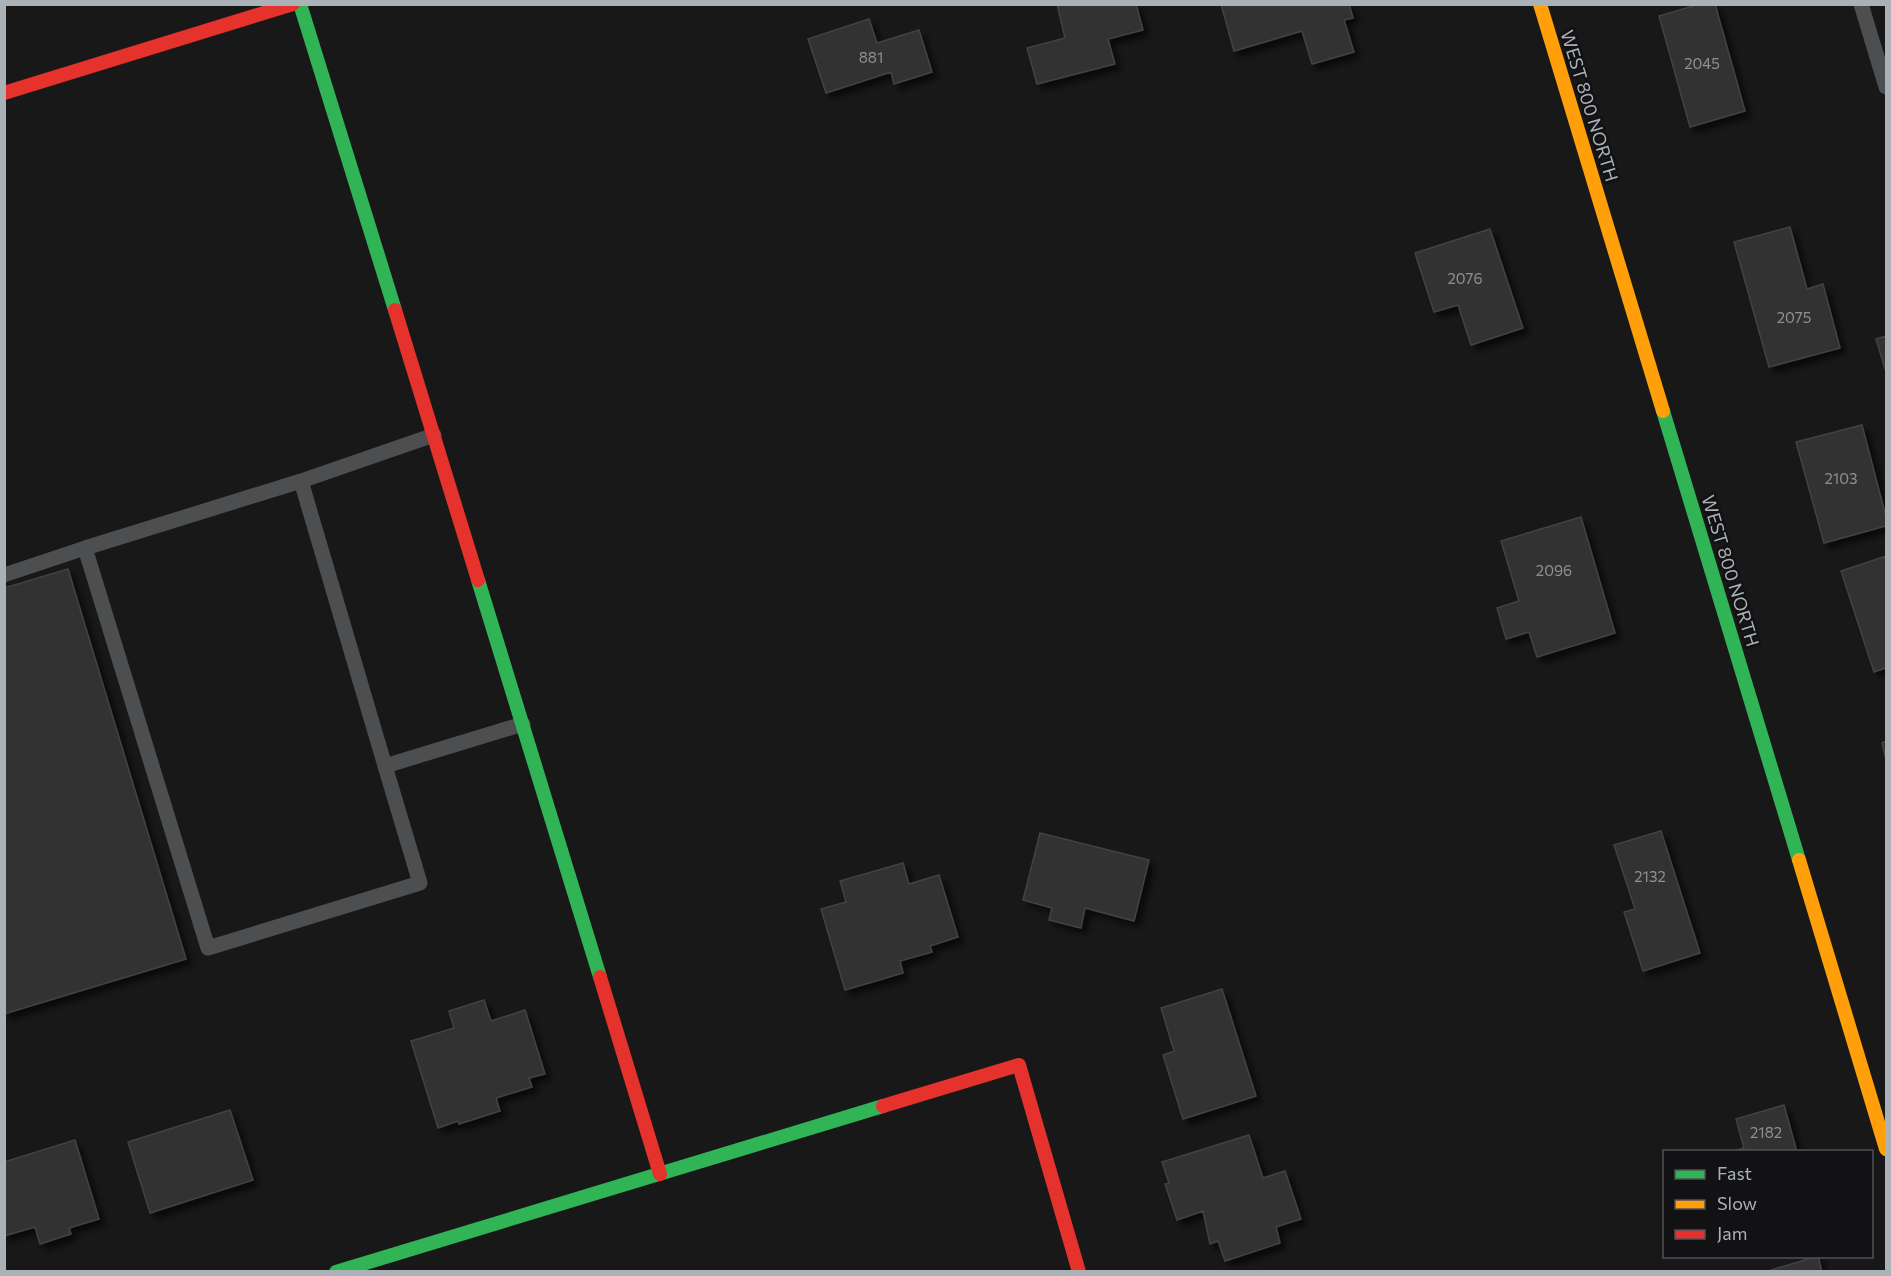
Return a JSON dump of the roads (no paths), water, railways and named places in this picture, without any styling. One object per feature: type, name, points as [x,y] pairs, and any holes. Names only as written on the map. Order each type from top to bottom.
[{"type":"street","points":[[4,93],[293,4]]},
{"type":"street","points":[[300,4],[660,1174]]},
{"type":"street","name":"WEST 800 NORTH","points":[[1540,4],[1887,1149]]},
{"type":"street","points":[[336,1272],[1019,1065],[1080,1272]]},
{"type":"lane","points":[[1861,4],[1887,87]]},
{"type":"lane","points":[[4,574],[301,480],[434,435]]},
{"type":"lane","points":[[85,549],[208,948],[420,883],[301,480]]},
{"type":"lane","points":[[385,766],[523,724]]}]
